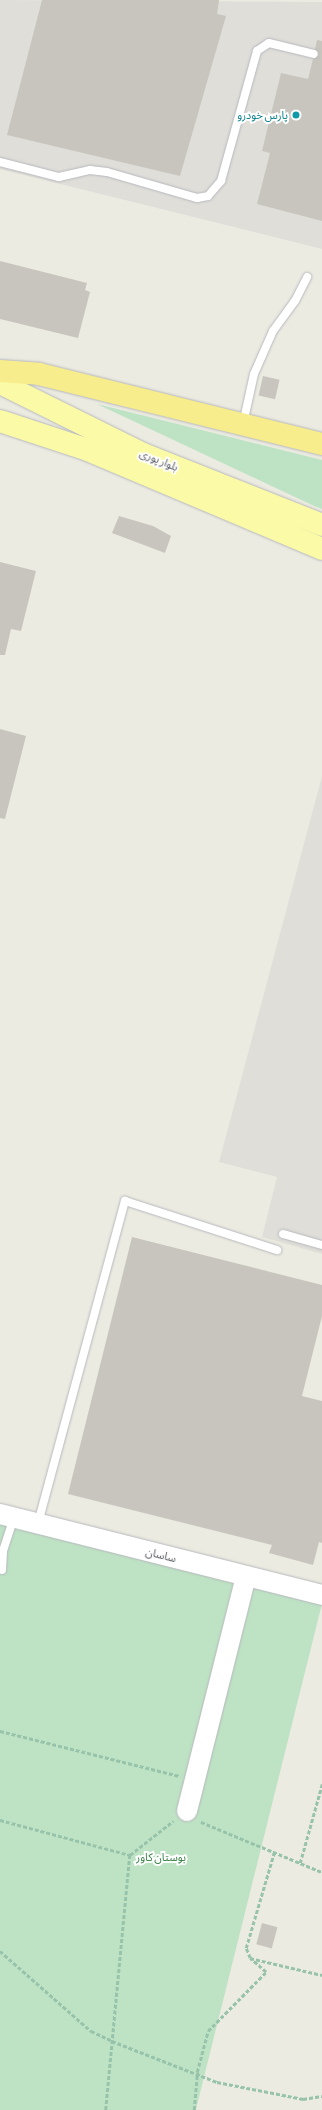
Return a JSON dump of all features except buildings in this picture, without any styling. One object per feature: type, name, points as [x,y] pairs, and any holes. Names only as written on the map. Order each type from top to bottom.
[{"type":"highway","points":[[0,371],[38,374],[322,444]]},
{"type":"main road","name":"بلوار پوری","points":[[0,383],[143,454],[322,525]]},
{"type":"main road","name":"بلوار پوری","points":[[0,421],[88,450],[322,549]]},
{"type":"street","name":"ساسان","points":[[7,1516],[322,1595]]},
{"type":"street","points":[[187,1811],[246,1576]]},
{"type":"lane","points":[[0,162],[59,177],[90,170],[107,172],[198,198],[208,196],[221,181],[257,51],[269,43],[314,54]]},
{"type":"lane","points":[[243,425],[254,374],[273,331],[307,278]]},
{"type":"lane","points":[[38,1523],[125,1201],[277,1250]]},
{"type":"lane","points":[[283,1234],[322,1246]]},
{"type":"lane","points":[[2,1570],[7,1516]]},
{"type":"path","points":[[0,1731],[195,1780]]},
{"type":"path","points":[[300,1863],[322,1784]]},
{"type":"path","points":[[106,2110],[130,1855],[187,1811],[205,1826],[322,1872]]},
{"type":"path","points":[[0,1820],[130,1855]]},
{"type":"path","points":[[194,2110],[197,2075],[208,2031],[266,1972],[250,1958],[246,1948],[274,1853]]},
{"type":"path","points":[[0,1951],[91,2031],[112,2041],[217,2082],[303,2099],[322,2096]]},
{"type":"path","points":[[250,1958],[322,1975]]},
{"type":"shaded area","name":"پارس خودرو","points":[[0,0],[322,2],[322,249],[0,169]]},
{"type":"shaded area","points":[[322,776],[322,1254],[262,1237],[277,1177],[219,1162]]},
{"type":"green space","points":[[97,404],[322,460],[322,509],[312,505]]},
{"type":"green space","name":"بوستان کاور","points":[[0,1523],[322,1603],[196,2110],[0,2110]]},
{"type":"place","name":"پارس خودرو","points":[[296,115]]}]
